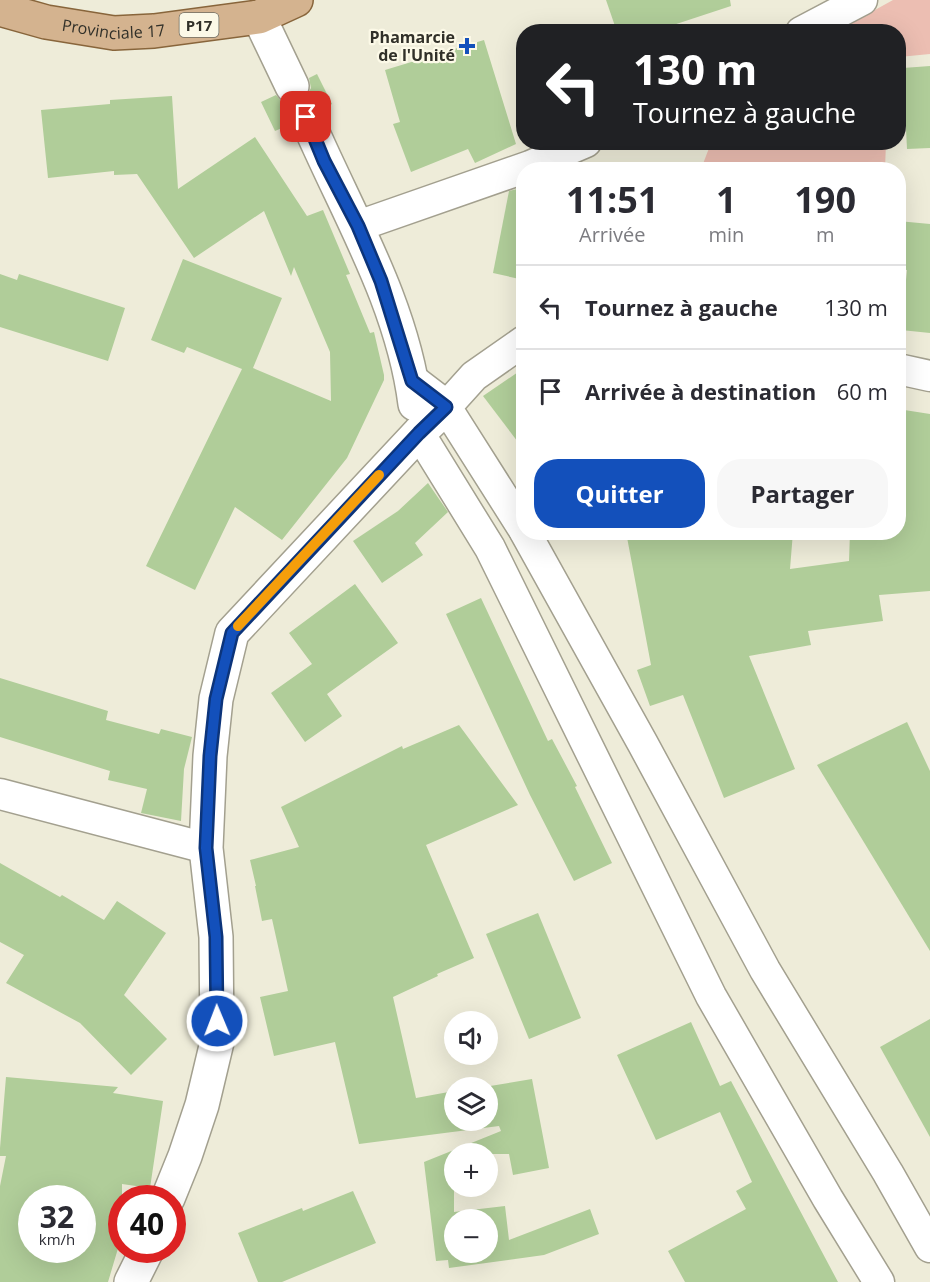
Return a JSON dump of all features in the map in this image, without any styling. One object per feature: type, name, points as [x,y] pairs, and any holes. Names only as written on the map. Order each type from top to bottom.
[{"type":"main road","name":"Provinciale 17","points":[[0,9],[46,22],[114,33],[154,31],[259,17],[296,0]]},
{"type":"street","points":[[816,24],[862,0]]},
{"type":"street","points":[[259,17],[292,86]]},
{"type":"street","points":[[306,117],[324,161],[358,226],[381,281],[412,381],[419,433],[490,549],[711,996],[828,1199],[879,1282]]},
{"type":"street","points":[[539,162],[567,150]]},
{"type":"street","points":[[358,226],[516,171]]},
{"type":"street","points":[[173,1185],[202,1105],[217,1042],[216,937],[206,848],[210,756],[215,710],[232,633],[474,376],[516,347]]},
{"type":"street","points":[[906,371],[930,376]]},
{"type":"street","points":[[412,381],[446,407],[516,518]]},
{"type":"street","points":[[529,540],[765,969],[930,1247]]},
{"type":"street","points":[[0,794],[206,848]]},
{"type":"street","points":[[131,1282],[140,1263]]},
{"type":"shaded area","points":[[893,0],[930,0],[930,54],[906,56],[906,24],[850,24]]},
{"type":"shaded area","points":[[708,150],[886,150],[885,162],[704,162]]},
{"type":"building","points":[[606,0],[730,0],[731,6],[676,24],[614,24]]},
{"type":"building","points":[[484,40],[516,144],[475,163],[468,149],[411,172],[393,124],[400,122],[385,70]]},
{"type":"building","points":[[930,66],[930,148],[907,149],[906,68]]},
{"type":"building","points":[[317,74],[332,104],[323,109],[316,102],[305,99],[311,88],[309,78]]},
{"type":"building","points":[[276,95],[282,102],[293,104],[287,114],[289,125],[275,131],[261,102]]},
{"type":"building","points":[[172,96],[178,189],[255,137],[307,216],[323,210],[350,274],[346,275],[370,333],[374,332],[384,375],[384,380],[347,458],[282,540],[235,507],[195,590],[146,566],[242,369],[187,347],[184,353],[151,340],[183,259],[282,298],[253,368],[331,401],[330,352],[294,267],[291,276],[264,211],[194,258],[137,174],[114,175],[114,171],[48,178],[41,110],[110,104],[110,100]]},
{"type":"building","points":[[516,189],[516,278],[493,273],[509,191]]},
{"type":"building","points":[[906,222],[930,224],[930,333],[906,331]]},
{"type":"building","points":[[0,274],[17,280],[19,274],[125,308],[108,361],[0,327]]},
{"type":"building","points":[[516,373],[516,439],[483,396]]},
{"type":"building","points":[[906,410],[930,414],[930,591],[879,595],[883,621],[808,631],[811,645],[749,656],[795,769],[724,798],[683,695],[650,706],[637,670],[651,665],[628,540],[792,540],[790,569],[849,561],[850,540],[906,540]]},
{"type":"building","points":[[428,483],[448,512],[415,543],[423,555],[382,583],[353,541],[398,511]]},
{"type":"building","points":[[355,584],[398,643],[327,694],[342,716],[305,742],[271,693],[312,664],[289,633]]},
{"type":"building","points":[[481,598],[548,741],[552,739],[577,786],[575,787],[612,863],[574,881],[530,795],[446,614]]},
{"type":"building","points":[[0,678],[108,711],[106,720],[159,734],[161,729],[192,737],[184,769],[181,821],[141,813],[147,789],[108,780],[110,771],[0,737]]},
{"type":"building","points":[[907,722],[930,771],[930,951],[817,765]]},
{"type":"building","points":[[459,725],[518,805],[426,845],[474,958],[393,997],[416,1098],[444,1093],[444,1131],[460,1131],[359,1144],[335,1042],[274,1056],[260,997],[288,991],[272,919],[262,921],[250,860],[299,847],[281,807],[402,746],[403,749]]},
{"type":"building","points":[[0,863],[104,920],[117,901],[166,933],[124,995],[167,1039],[131,1075],[80,1023],[6,983],[24,955],[0,942]]},
{"type":"building","points":[[538,913],[581,1018],[529,1039],[486,934]]},
{"type":"building","points":[[930,1019],[930,1137],[880,1047]]},
{"type":"building","points":[[691,1022],[720,1086],[731,1081],[838,1282],[685,1282],[668,1251],[746,1209],[736,1191],[752,1182],[720,1112],[656,1140],[617,1055]]},
{"type":"building","points":[[6,1077],[118,1087],[113,1093],[163,1101],[150,1185],[108,1185],[108,1263],[114,1263],[108,1282],[0,1282],[0,1186],[6,1156],[0,1156]]},
{"type":"building","points":[[532,1079],[549,1168],[513,1175],[509,1154],[498,1154],[498,1143],[471,1143],[501,1131],[498,1085]]},
{"type":"building","points":[[444,1154],[444,1197],[454,1197],[454,1209],[444,1209],[444,1260],[436,1261],[424,1162]]},
{"type":"building","points":[[353,1191],[376,1243],[282,1282],[258,1282],[238,1233]]},
{"type":"building","points":[[505,1206],[509,1240],[590,1209],[599,1234],[544,1255],[498,1261],[498,1209],[480,1209]]},
{"type":"building","points":[[448,1263],[486,1263],[449,1268]]},
{"type":"slow traffic","points":[[238,626],[379,475]]},
{"type":"place","name":"Phamarcie de l'Unité","points":[[467,46]]},
{"type":"route","points":[[217,1021],[216,937],[206,848],[210,756],[216,699],[232,633],[446,407],[412,381],[381,281],[358,226],[324,161],[306,117]]}]
